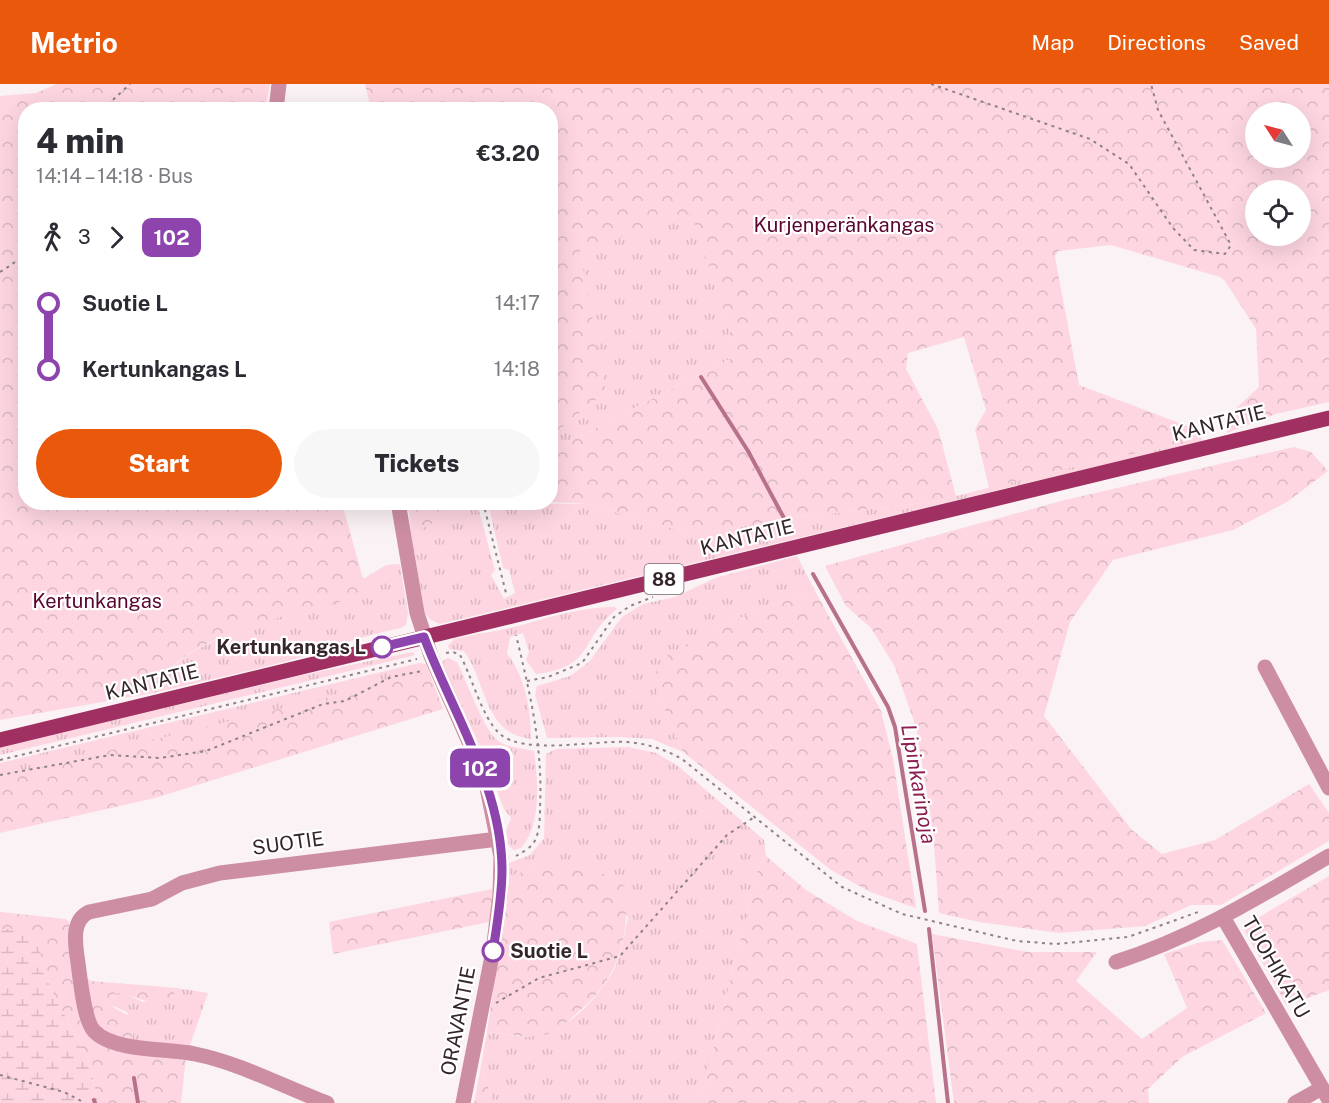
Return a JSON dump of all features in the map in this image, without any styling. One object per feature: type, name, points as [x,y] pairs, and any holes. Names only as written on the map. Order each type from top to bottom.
[{"type":"main road","name":"KANTATIE","points":[[0,740],[1329,418]]},
{"type":"street","points":[[277,102],[279,84]]},
{"type":"street","name":"ORAVANTIE","points":[[400,510],[413,596],[424,637],[485,778],[501,857],[500,895],[484,1003],[462,1103]]},
{"type":"street","points":[[1264,667],[1329,788]]},
{"type":"street","name":"SUOTIE","points":[[327,1103],[208,1057],[110,1041],[97,1034],[88,1021],[75,937],[78,924],[89,912],[152,899],[182,883],[220,873],[498,839]]},
{"type":"street","points":[[1116,962],[1162,947],[1223,917],[1329,856]]},
{"type":"street","name":"TUOHIKATU","points":[[1223,917],[1325,1094]]},
{"type":"street","points":[[1295,1103],[1325,1094]]},
{"type":"path","points":[[111,102],[130,84]]},
{"type":"path","points":[[931,84],[1090,139],[1129,164],[1173,228],[1194,250],[1225,254],[1231,245],[1158,110],[1151,84]]},
{"type":"path","points":[[0,272],[18,261]]},
{"type":"path","points":[[485,510],[506,593]]},
{"type":"path","points":[[527,681],[556,674],[582,663],[614,617],[630,606],[656,597]]},
{"type":"path","points":[[501,857],[516,856],[529,848],[536,839],[541,794],[540,745],[516,635]]},
{"type":"path","points":[[0,775],[110,755],[160,758],[206,751],[323,704],[345,701],[391,677],[434,662],[453,652],[460,655],[496,730],[516,743],[540,745],[624,742],[667,751],[682,759],[753,818],[854,894],[902,914],[965,931],[1017,941],[1056,944],[1128,937],[1199,911],[1223,917]]},
{"type":"path","points":[[0,760],[434,662]]},
{"type":"path","points":[[484,1003],[499,1003],[539,978],[620,956],[727,835],[753,818]]},
{"type":"path","points":[[0,1075],[64,1092],[83,1102]]},
{"type":"green space","name":"Kertunkangas","points":[[57,84],[270,84],[266,102],[18,102],[18,510],[344,510],[363,579],[361,589],[354,598],[241,629],[212,641],[186,656],[166,673],[153,693],[0,720],[0,96],[36,93]]},
{"type":"green space","name":"Kurjenperänkangas","points":[[365,84],[1329,84],[1329,402],[1276,414],[1227,433],[1228,416],[1259,387],[1256,329],[1225,281],[1220,277],[1111,245],[1058,251],[1055,257],[1079,385],[1195,429],[1203,441],[1105,459],[989,488],[975,429],[986,410],[964,337],[908,353],[906,369],[938,429],[956,496],[932,502],[791,518],[701,534],[692,534],[587,504],[558,502],[558,447],[738,355],[691,213],[580,251],[606,392],[558,430],[558,102],[369,102]]},
{"type":"green space","points":[[691,212],[738,355],[558,447],[558,430],[606,392],[579,251]]},
{"type":"green space","points":[[1203,441],[440,624],[431,620],[424,612],[411,533],[427,526],[446,510],[479,510],[495,570],[491,575],[504,599],[515,593],[509,570],[503,568],[490,510],[558,510],[558,504],[587,504],[692,534],[701,534],[791,518],[932,502],[1105,459]]},
{"type":"green space","points":[[1294,447],[1311,452],[1328,471],[1287,502],[1233,530],[1113,560],[1070,622],[1044,716],[1132,830],[1162,854],[1215,840],[1309,784],[1329,813],[1329,841],[1221,905],[1191,905],[1145,926],[1059,933],[979,922],[939,913],[933,831],[916,727],[895,667],[871,628],[846,606],[825,566],[1061,501]]},
{"type":"green space","points":[[409,510],[447,510],[428,526],[411,533]]},
{"type":"green space","points":[[797,556],[815,591],[758,610],[707,633],[654,684],[683,752],[652,739],[547,738],[535,694],[537,686],[570,676],[589,662],[622,617],[643,604],[675,597],[715,578]]},
{"type":"green space","points":[[400,564],[408,613],[406,625],[401,628],[360,638],[291,660],[153,693],[166,673],[187,656],[214,640],[277,615],[361,589],[363,579],[386,565]]},
{"type":"green space","points":[[815,591],[881,711],[893,759],[916,908],[870,892],[831,870],[683,752],[654,684],[657,668],[669,654],[707,633],[758,610]]},
{"type":"green space","points":[[615,607],[617,609],[597,630],[578,658],[569,665],[555,670],[536,674],[526,660],[529,652],[523,633],[510,637],[507,654],[523,682],[530,716],[531,739],[516,735],[504,728],[488,705],[472,664],[464,651],[449,649],[448,646],[454,639],[573,612]]},
{"type":"green space","points":[[412,652],[415,654],[412,656],[0,755],[0,747],[299,676]]},
{"type":"green space","points":[[448,658],[457,662],[481,716],[498,741],[534,751],[537,802],[532,827],[521,848],[514,850],[509,846],[506,831],[511,818],[504,809],[477,739],[447,680],[443,661]]},
{"type":"green space","points":[[419,663],[426,664],[430,674],[0,777],[0,763]]},
{"type":"green space","points":[[430,674],[443,709],[155,798],[0,833],[0,777]]},
{"type":"green space","points":[[628,747],[656,753],[678,766],[764,840],[766,856],[759,865],[700,1103],[490,1103],[491,1095],[481,1066],[487,1032],[516,1036],[545,1034],[578,1014],[597,995],[611,975],[622,947],[628,917],[535,867],[509,877],[509,863],[530,855],[544,838],[546,754],[556,749]]},
{"type":"green space","points":[[766,856],[806,890],[857,921],[917,944],[936,1103],[700,1103],[759,865]]},
{"type":"green space","points":[[535,867],[572,867],[592,870],[625,886],[626,923],[619,956],[603,986],[591,1000],[558,1029],[539,1036],[487,1032],[509,877]]},
{"type":"green space","points":[[1329,876],[1329,990],[1287,1006],[1242,927]]},
{"type":"green space","points":[[494,886],[489,922],[333,954],[329,922],[492,889]]},
{"type":"green space","points":[[0,912],[66,919],[69,922],[74,968],[88,1033],[186,1057],[181,1103],[98,1103],[90,1063],[50,987],[37,943],[0,929]]},
{"type":"green space","points":[[0,929],[18,929],[37,943],[50,987],[90,1063],[98,1103],[0,1103]]},
{"type":"green space","points":[[932,934],[1028,952],[1097,952],[1076,981],[1142,1039],[1187,1008],[1164,954],[1201,942],[1222,940],[1266,1013],[1182,1057],[1148,1089],[1149,1103],[954,1103]]},
{"type":"green space","points":[[84,975],[91,981],[177,988],[172,997],[154,1001],[114,993],[111,1005],[132,1019],[131,1039],[106,1031],[99,1026],[91,1011]]},
{"type":"green space","points":[[177,988],[208,993],[189,1048],[131,1039],[133,1034],[127,1012],[111,1005],[114,993],[124,993],[143,1002],[172,997]]},
{"type":"green space","points":[[481,1066],[491,1095],[490,1103],[474,1103]]},
{"type":"waterway","points":[[701,377],[748,451],[785,520]]},
{"type":"waterway","name":"Lipinkarinoja","points":[[813,574],[888,707],[895,727],[925,911]]},
{"type":"waterway","name":"Lipinkarinoja","points":[[929,929],[948,1103]]},
{"type":"waterway","points":[[134,1078],[138,1103]]},
{"type":"bus line","name":"102","points":[[382,647],[424,637],[485,778],[502,869],[493,951]]},
{"type":"place","name":"Kertunkangas L","points":[[382,647]]},
{"type":"place","name":"Suotie L","points":[[493,951]]}]
